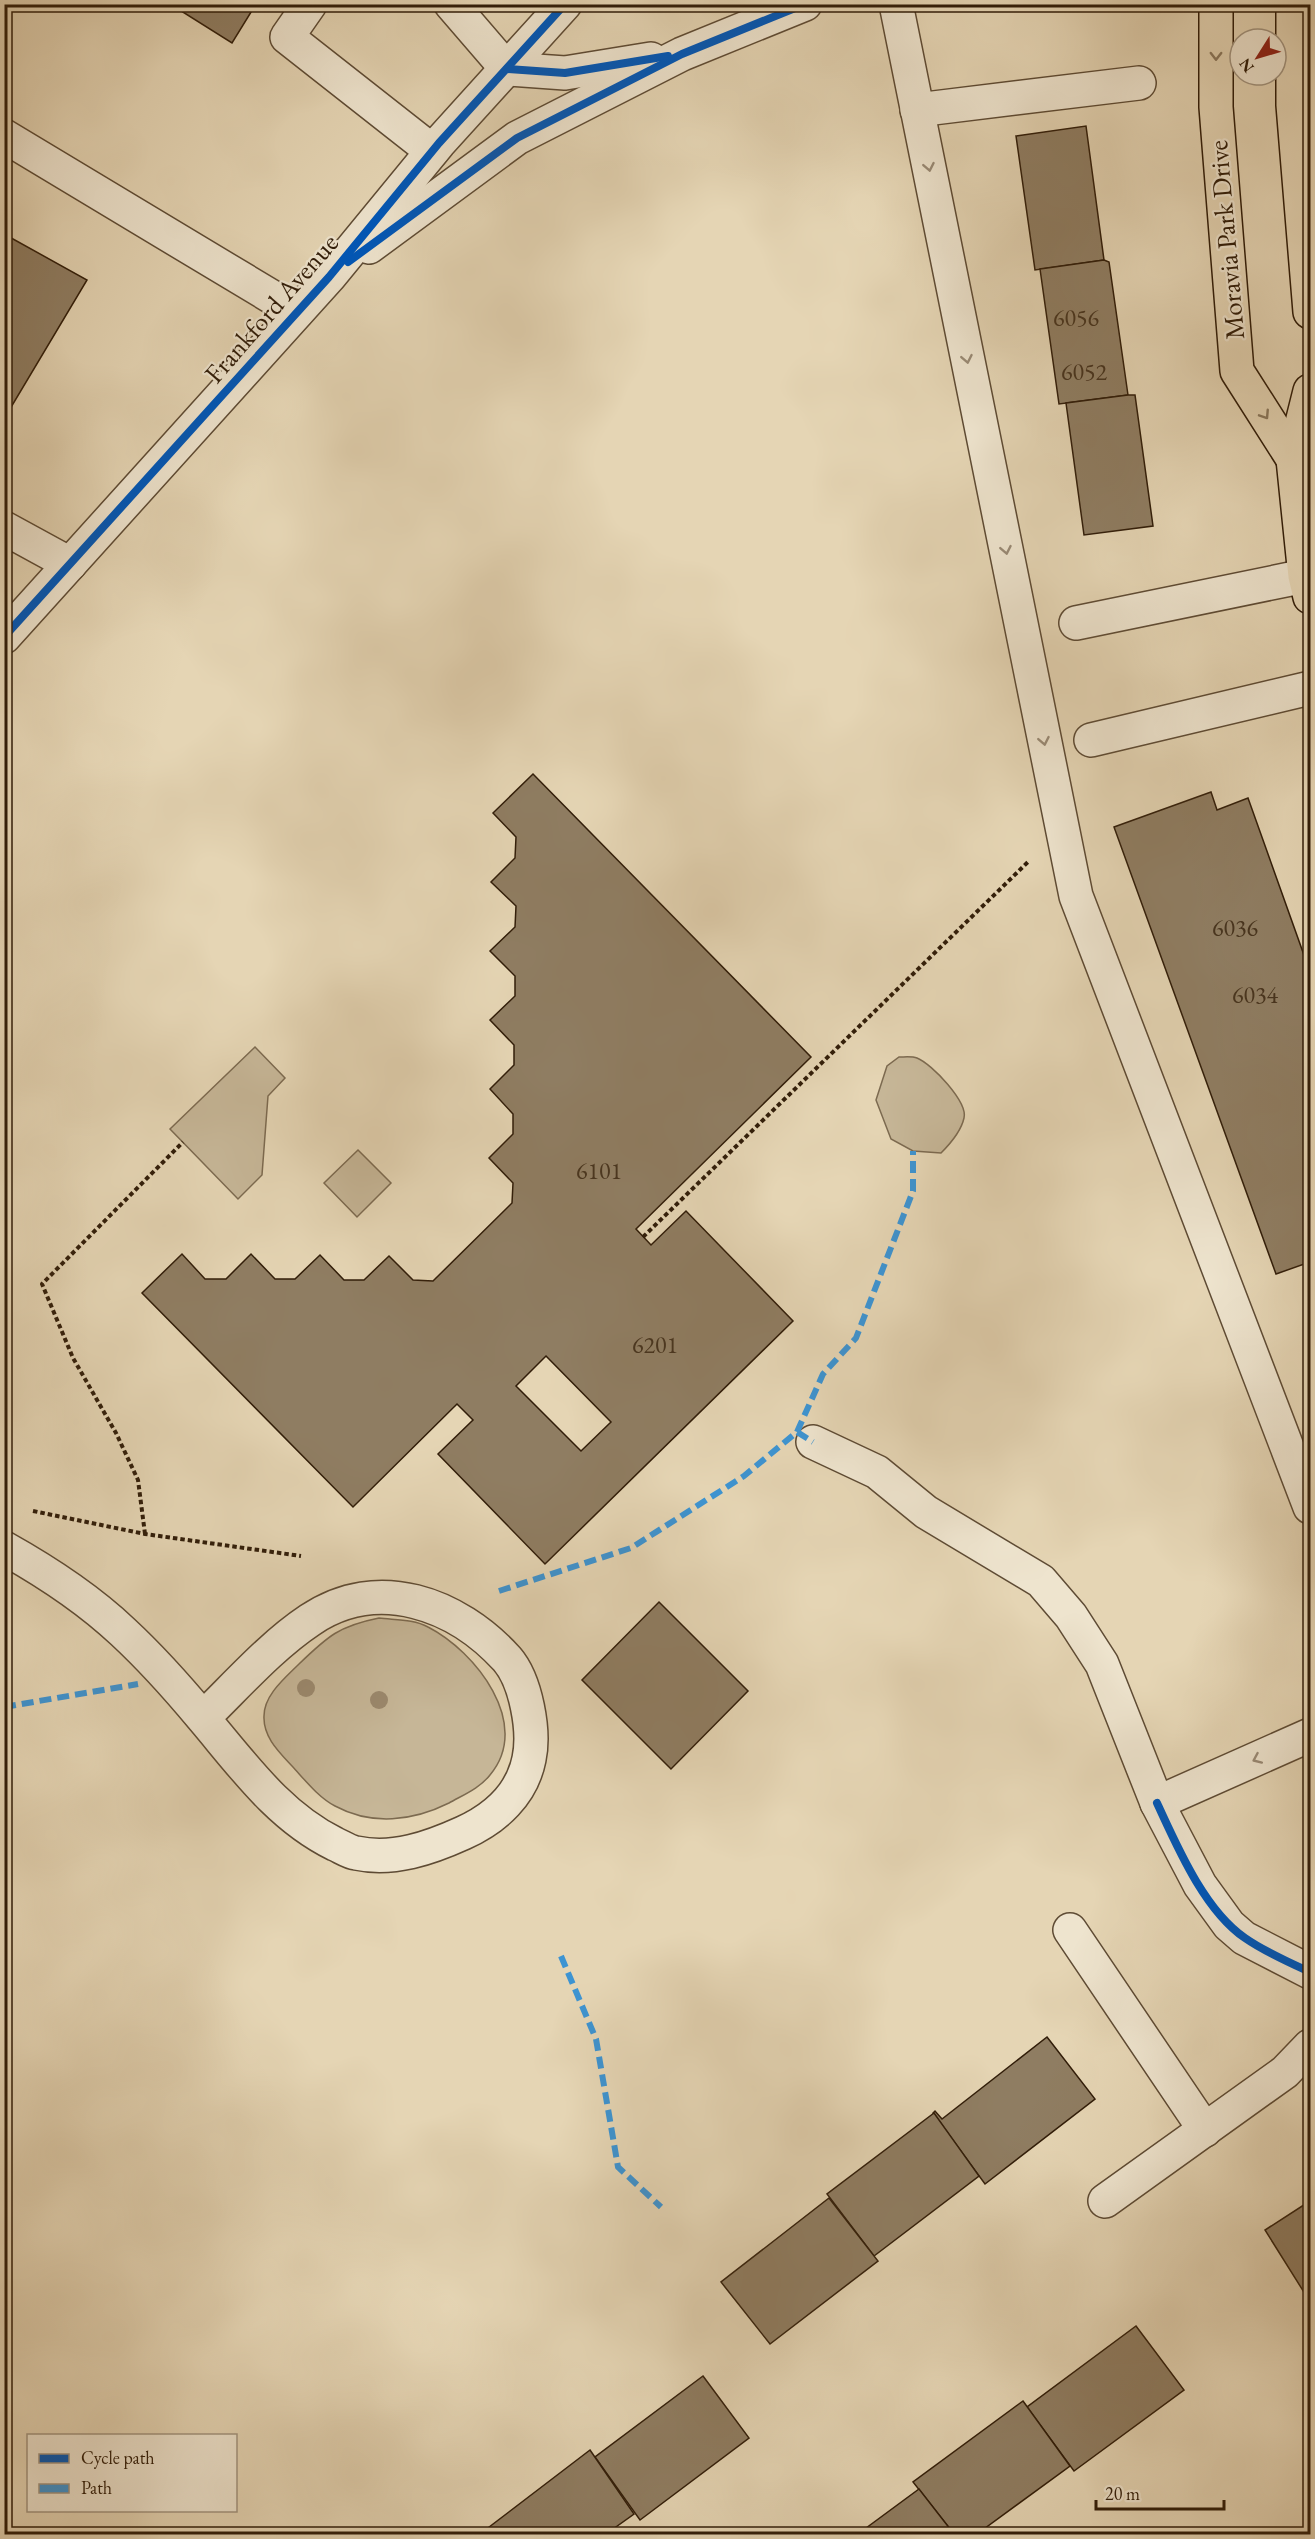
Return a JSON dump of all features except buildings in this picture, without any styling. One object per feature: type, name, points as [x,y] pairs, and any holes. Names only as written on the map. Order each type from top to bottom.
[{"type":"main road","name":"Moravia Park Drive","points":[[1216,4],[1216,107],[1237,371],[1293,459]]},
{"type":"main road","points":[[1293,4],[1293,105],[1311,312]]},
{"type":"main road","name":"Moravia Park Drive","points":[[1308,587],[1293,459],[1311,391]]},
{"type":"street","points":[[310,4],[287,37],[432,151]]},
{"type":"street","points":[[452,4],[507,69],[565,73],[682,54]]},
{"type":"street","name":"Frankford Avenue","points":[[4,637],[329,277],[432,151],[565,4]]},
{"type":"street","points":[[329,277],[517,138],[682,54],[805,4]]},
{"type":"street","points":[[896,4],[1076,896],[1311,1507]]},
{"type":"street","points":[[917,110],[1139,83]]},
{"type":"street","points":[[4,136],[297,312]]},
{"type":"street","points":[[4,528],[70,564]]},
{"type":"street","points":[[1076,623],[1308,587]]},
{"type":"street","points":[[1091,740],[1311,688]]},
{"type":"street","points":[[813,1442],[877,1472],[926,1512],[1041,1581],[1071,1616],[1102,1664],[1157,1803],[1200,1885],[1229,1925],[1264,1950],[1311,1972]]},
{"type":"street","points":[[4,1548],[82,1596],[124,1632],[203,1718],[254,1780],[280,1805],[320,1836],[355,1853],[383,1855],[418,1850],[436,1845],[489,1818],[506,1806],[526,1776],[533,1744],[528,1707],[511,1664],[487,1637],[460,1618],[435,1606],[409,1599],[380,1597],[338,1605],[310,1620],[203,1718]]},
{"type":"street","points":[[1157,1803],[1311,1735]]},
{"type":"street","points":[[1070,1930],[1204,2130]]},
{"type":"street","points":[[1105,2201],[1285,2072],[1311,2046]]},
{"type":"path","points":[[643,1237],[1062,830]]},
{"type":"path","points":[[145,1534],[138,1480],[116,1433],[73,1358],[42,1284],[183,1142]]},
{"type":"path","points":[[33,1511],[145,1534],[301,1556]]},
{"type":"shaded area","points":[[255,1047],[285,1078],[268,1096],[262,1175],[238,1199],[170,1129]]},
{"type":"shaded area","points":[[899,1057],[915,1057],[940,1075],[955,1094],[964,1111],[963,1123],[955,1137],[941,1153],[913,1151],[891,1139],[876,1100],[887,1066]]},
{"type":"shaded area","points":[[358,1150],[391,1183],[357,1217],[324,1183]]},
{"type":"shaded area","points":[[379,1618],[423,1624],[446,1638],[464,1653],[493,1691],[502,1712],[505,1734],[502,1755],[490,1775],[481,1784],[435,1809],[392,1819],[378,1819],[349,1812],[323,1798],[277,1750],[264,1724],[265,1708],[271,1694],[309,1654],[344,1629]]},
{"type":"marked path","points":[[797,1432],[823,1374],[856,1338],[913,1191],[913,1151]]},
{"type":"marked path","points":[[499,1591],[631,1548],[744,1476],[797,1432],[813,1442]]},
{"type":"marked path","points":[[4,1707],[138,1684]]},
{"type":"marked path","points":[[561,1956],[596,2039],[618,2167],[661,2207]]},
{"type":"cycle path","points":[[4,637],[329,277],[439,143],[565,4]]},
{"type":"cycle path","points":[[348,262],[517,138],[682,54],[805,4]]},
{"type":"cycle path","points":[[507,69],[565,73],[668,56]]},
{"type":"cycle path","points":[[1157,1803],[1193,1876],[1204,1894],[1230,1926],[1253,1943],[1310,1972]]}]
